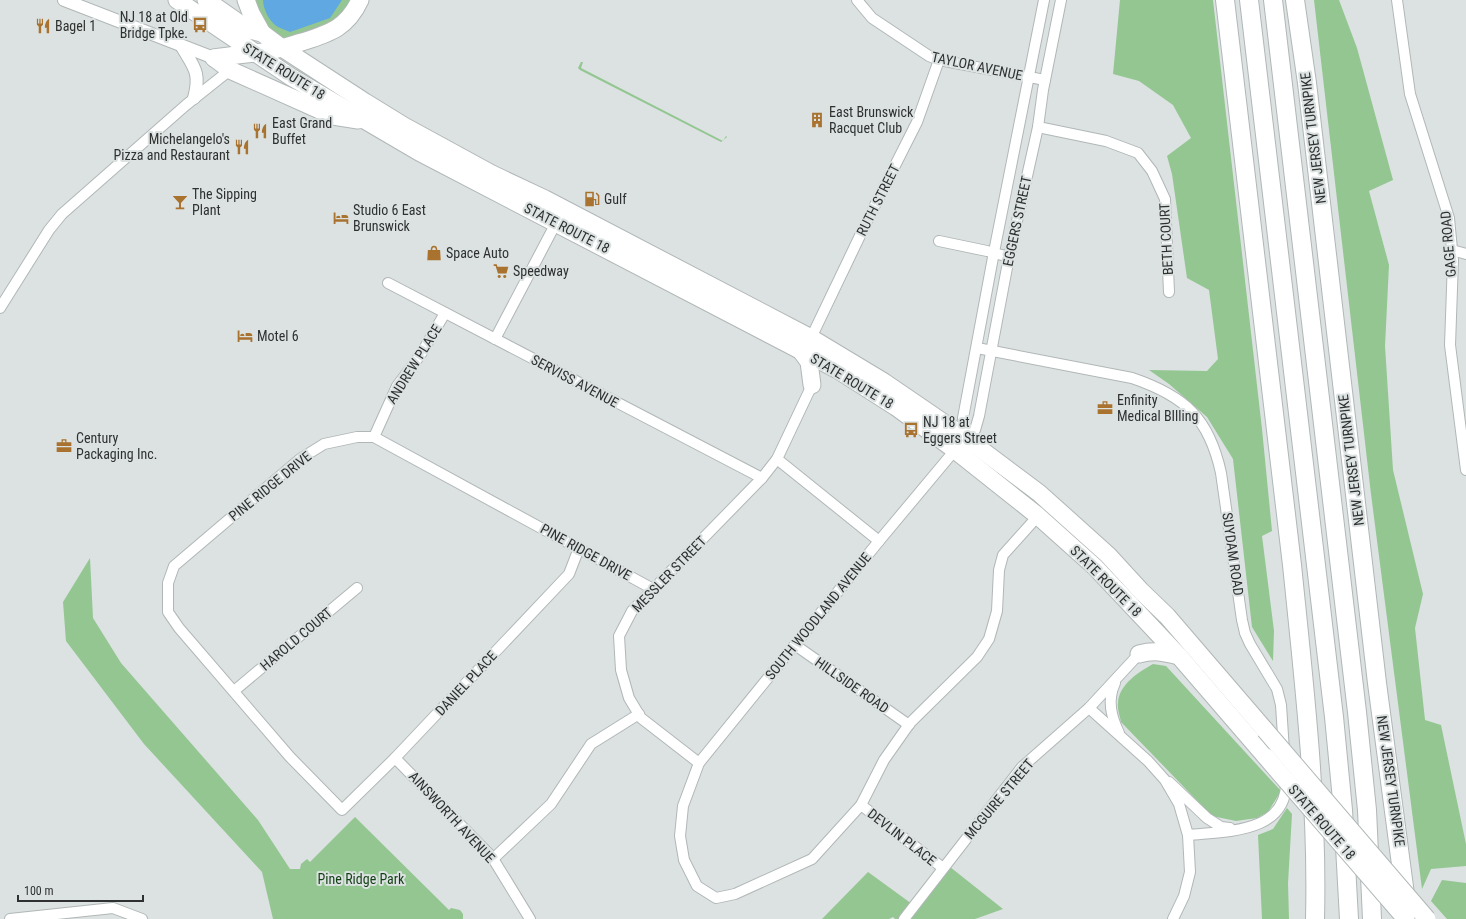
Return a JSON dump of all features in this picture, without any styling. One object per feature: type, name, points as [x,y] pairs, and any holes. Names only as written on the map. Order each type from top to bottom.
[{"type":"highway","name":"STATE ROUTE 18","points":[[177,0],[234,39],[265,48],[365,102],[404,126],[492,174],[545,199],[806,345],[838,370],[896,407],[959,443],[1039,493],[1108,555],[1141,592],[1168,616],[1427,919]]},
{"type":"highway","name":"STATE ROUTE 18","points":[[206,0],[249,30],[291,77],[419,152],[556,223],[884,382],[959,443],[1095,567],[1178,656],[1407,919]]},
{"type":"highway","points":[[246,0],[265,48]]},
{"type":"highway","points":[[214,58],[327,34],[336,29],[355,11],[360,0]]},
{"type":"highway","points":[[1225,0],[1300,644],[1316,847],[1316,919]]},
{"type":"highway","points":[[1249,0],[1334,716],[1343,810],[1349,919]]},
{"type":"highway","name":"NEW JERSEY TURNPIKE","points":[[1273,0],[1357,712],[1367,810],[1372,919]]},
{"type":"highway","name":"NEW JERSEY TURNPIKE","points":[[1295,0],[1308,91],[1377,684],[1407,919]]},
{"type":"highway","points":[[230,70],[237,62],[265,48]]},
{"type":"highway","points":[[214,58],[230,70],[333,116],[366,122]]},
{"type":"highway","points":[[806,345],[812,385]]},
{"type":"highway","points":[[812,385],[823,374],[838,370]]},
{"type":"highway","points":[[1140,616],[1143,635],[1139,654],[1150,651],[1178,656]]},
{"type":"street","points":[[64,0],[214,58]]},
{"type":"street","name":"TAYLOR AVENUE","points":[[857,0],[872,18],[929,56],[939,60],[1045,80]]},
{"type":"street","name":"EGGERS STREET","points":[[959,443],[994,252],[1044,0]]},
{"type":"street","name":"EGGERS STREET","points":[[959,443],[975,430],[979,416],[1009,257],[1038,127],[1045,80],[1061,0]]},
{"type":"street","name":"GAGE ROAD","points":[[1397,0],[1410,94],[1449,218],[1452,250],[1450,346],[1466,470]]},
{"type":"street","points":[[182,46],[197,73],[194,98]]},
{"type":"street","name":"RUTH STREET","points":[[806,345],[917,122],[939,60]]},
{"type":"street","points":[[0,308],[48,230],[62,214],[194,98],[230,70]]},
{"type":"street","name":"BETH COURT","points":[[1038,127],[1106,141],[1138,153],[1152,171],[1165,199],[1169,292]]},
{"type":"street","points":[[495,339],[556,223]]},
{"type":"street","points":[[939,241],[994,252],[1009,257]]},
{"type":"street","points":[[1452,250],[1466,254]]},
{"type":"street","name":"SERVISS AVENUE","points":[[388,283],[762,478]]},
{"type":"street","name":"ANDREW PLACE","points":[[374,437],[397,386],[421,354],[445,313]]},
{"type":"street","name":"SUYDAM ROAD","points":[[977,348],[1132,378],[1149,384],[1180,400],[1203,425],[1211,439],[1217,455],[1221,473],[1245,633],[1250,644],[1278,689],[1281,705],[1286,787],[1282,800],[1276,811],[1266,821],[1253,827],[1188,835]]},
{"type":"street","name":"MESSLER STREET","points":[[699,763],[641,718],[629,698],[622,670],[619,636],[632,611],[762,478],[777,459],[812,385]]},
{"type":"street","name":"PINE RIDGE DRIVE","points":[[342,810],[290,757],[179,628],[168,612],[168,583],[174,566],[300,459],[324,444],[357,437],[374,437],[653,589]]},
{"type":"street","name":"SOUTH WOODLAND AVENUE","points":[[959,443],[699,763],[683,806],[680,836],[684,860],[696,886],[716,898],[735,894],[812,859],[861,805],[884,760],[909,725],[977,657],[990,639],[997,611],[999,570],[1003,554],[1038,516]]},
{"type":"street","points":[[777,459],[879,541]]},
{"type":"street","name":"DANIEL PLACE","points":[[342,810],[396,758],[569,574],[579,548]]},
{"type":"street","name":"HAROLD COURT","points":[[234,691],[357,588]]},
{"type":"street","name":"HILLSIDE ROAD","points":[[795,645],[909,725]]},
{"type":"street","name":"MCGUIRE STREET","points":[[904,919],[1022,767],[1089,708],[1139,654]]},
{"type":"street","points":[[1117,679],[1111,692],[1110,703],[1114,722],[1120,737]]},
{"type":"street","points":[[1089,708],[1148,761],[1207,818],[1221,827],[1236,830]]},
{"type":"street","points":[[493,859],[551,804],[591,744],[639,714]]},
{"type":"street","name":"AINSWORTH AVENUE","points":[[396,758],[493,859],[530,919]]},
{"type":"street","points":[[1148,761],[1164,780],[1179,804],[1188,835],[1190,872],[1184,896],[1173,919]]},
{"type":"street","name":"DEVLIN PLACE","points":[[861,805],[943,868]]},
{"type":"street","points":[[10,919],[113,908],[142,919]]},
{"type":"green space","points":[[249,0],[353,0],[333,24],[288,40],[273,32],[264,24]]},
{"type":"green space","points":[[1120,0],[1213,0],[1262,429],[1272,531],[1262,536],[1274,631],[1273,661],[1252,627],[1233,459],[1207,417],[1169,384],[1149,370],[1207,371],[1218,359],[1209,290],[1187,278],[1172,174],[1167,156],[1191,138],[1173,105],[1139,81],[1113,74]]},
{"type":"green space","points":[[1314,0],[1339,0],[1357,48],[1393,180],[1369,191],[1389,265],[1385,346],[1393,470],[1423,594],[1415,628],[1425,720],[1441,725],[1466,844],[1466,866],[1431,869],[1422,889],[1371,494]]},
{"type":"green space","points":[[581,62],[583,62],[581,68],[723,141],[721,142],[580,70],[578,68]]},
{"type":"green space","name":"Pine Ridge Park","points":[[90,558],[93,618],[121,663],[258,820],[290,869],[300,869],[301,864],[307,859],[310,862],[355,817],[449,910],[451,908],[460,910],[463,914],[463,919],[273,919],[262,872],[144,744],[66,641],[63,602]]},
{"type":"green space","points":[[1153,664],[1166,666],[1281,791],[1268,812],[1257,818],[1236,821],[1212,816],[1121,722],[1118,705],[1119,696],[1122,690],[1131,679]]},
{"type":"green space","points":[[1287,808],[1292,814],[1288,883],[1289,919],[1262,919],[1258,835],[1273,829]]},
{"type":"green space","points":[[945,863],[1003,909],[975,919],[895,919],[893,917],[889,919],[822,919],[868,872],[912,904]]},
{"type":"green space","points":[[1442,880],[1466,883],[1466,919],[1447,919],[1431,901]]},
{"type":"water","points":[[263,0],[342,0],[330,18],[290,32],[278,27],[272,22],[263,4]]},
{"type":"place","name":"NJ 18 at Old Bridge Tpke.","points":[[200,25]]},
{"type":"place","name":"Bagel 1","points":[[43,26]]},
{"type":"place","name":"East Brunswick Racquet Club","points":[[817,120]]},
{"type":"place","name":"East Grand Buffet","points":[[260,131]]},
{"type":"place","name":"Michelangelo's Pizza and Restaurant","points":[[242,147]]},
{"type":"place","name":"Gulf","points":[[592,199]]},
{"type":"place","name":"The Sipping Plant","points":[[180,202]]},
{"type":"place","name":"Studio 6 East Brunswick","points":[[341,218]]},
{"type":"place","name":"Space Auto","points":[[434,253]]},
{"type":"place","name":"Speedway","points":[[501,271]]},
{"type":"place","name":"Motel 6","points":[[245,336]]},
{"type":"place","name":"Enfinity Medical BIlling","points":[[1105,408]]},
{"type":"place","name":"NJ 18 at Eggers Street","points":[[911,430]]},
{"type":"place","name":"Century Packaging Inc.","points":[[64,446]]}]
